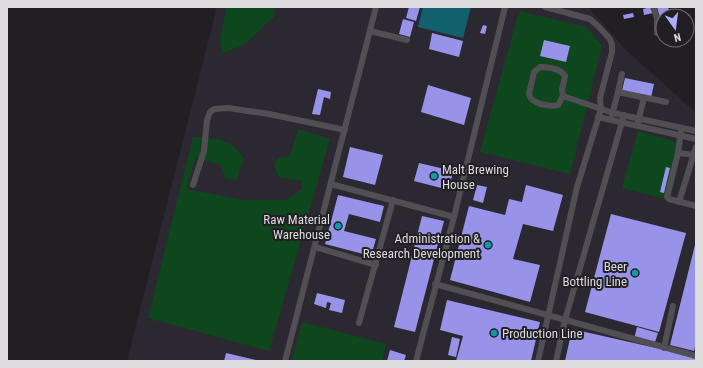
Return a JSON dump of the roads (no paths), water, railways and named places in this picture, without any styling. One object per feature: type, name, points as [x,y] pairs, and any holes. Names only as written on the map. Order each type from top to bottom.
[{"type":"street","points":[[285,361],[376,7]]},
{"type":"street","points":[[416,361],[454,217],[505,7]]},
{"type":"street","points":[[538,361],[577,187],[601,109],[600,98],[612,52],[610,38],[590,20],[545,7]]},
{"type":"street","points":[[370,32],[407,40]]},
{"type":"street","points":[[544,67],[555,69],[564,73],[565,76],[562,90],[563,96],[558,105],[554,106],[531,100],[529,94],[536,68],[544,67]]},
{"type":"street","points":[[611,120],[622,74]]},
{"type":"street","points":[[618,92],[666,102]]},
{"type":"street","points":[[563,96],[613,113],[696,131]]},
{"type":"street","points":[[638,125],[644,98]]},
{"type":"street","points":[[194,185],[204,151],[207,120],[210,112],[214,109],[228,108],[269,114],[344,130]]},
{"type":"street","points":[[556,361],[565,320],[624,115]]},
{"type":"street","points":[[598,117],[696,139]]},
{"type":"street","points":[[682,128],[678,153],[667,197],[669,200],[696,204]]},
{"type":"street","points":[[679,202],[696,147]]},
{"type":"street","points":[[678,153],[694,155]]},
{"type":"street","points":[[331,184],[454,217]]},
{"type":"street","points":[[359,323],[393,200]]},
{"type":"street","points":[[315,247],[376,265]]},
{"type":"street","points":[[436,284],[696,356]]},
{"type":"street","points":[[664,348],[673,306]]},
{"type":"water","points":[[423,7],[471,7],[463,38],[418,27]]},
{"type":"place","name":"Malt Brewing House","points":[[434,176]]},
{"type":"place","name":"Raw Material Warehouse","points":[[338,226]]},
{"type":"place","name":"Administration & Research Development","points":[[488,245]]},
{"type":"place","name":"Beer Bottling Line","points":[[635,273]]},
{"type":"place","name":"Production Line","points":[[494,333]]}]
